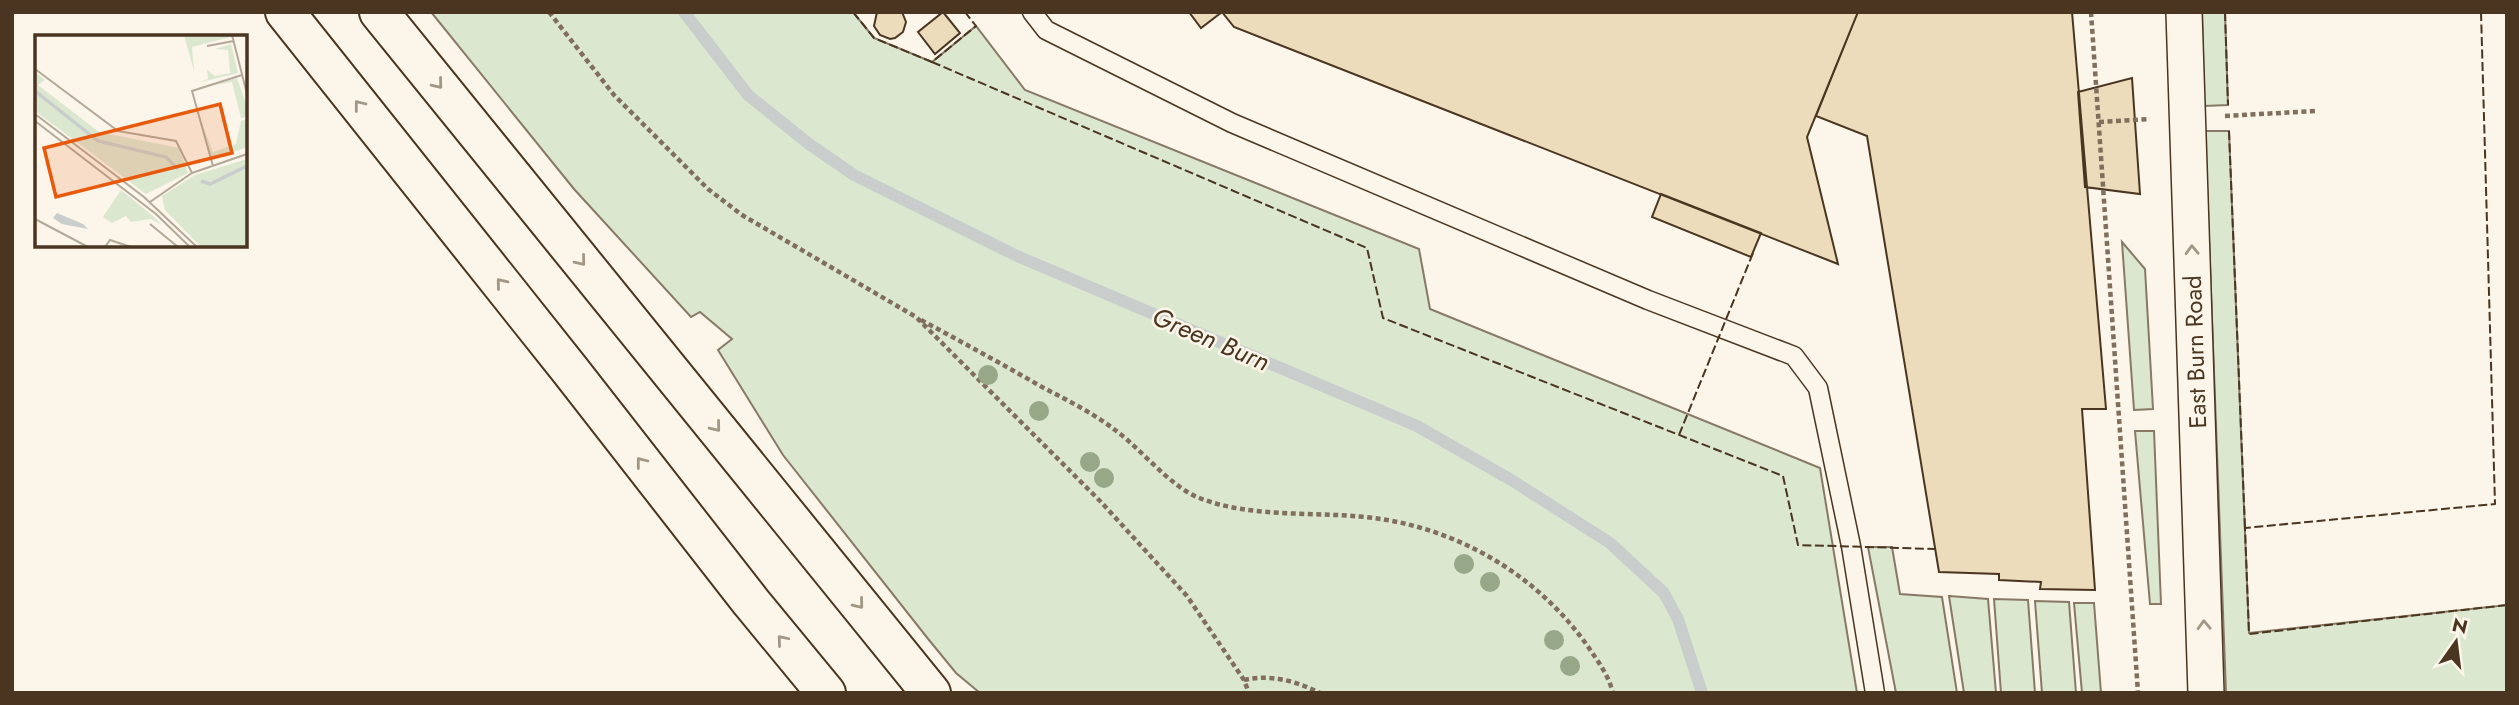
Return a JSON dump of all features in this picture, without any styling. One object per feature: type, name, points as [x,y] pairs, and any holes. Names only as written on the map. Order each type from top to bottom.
[{"type":"main road","points":[[285,12],[751,602],[826,693]]},
{"type":"main road","points":[[379,12],[931,693]]},
{"type":"street","name":"East Burn Road","points":[[2184,12],[2206,693]]},
{"type":"lane","points":[[1032,12],[1046,30],[1232,122],[1648,300],[1794,356],[1818,388],[1851,547],[1875,693]]},
{"type":"path","points":[[549,12],[614,95],[708,189],[743,215],[916,317],[1085,410],[1115,429],[1177,485],[1197,497],[1260,510],[1382,519],[1443,535],[1484,554],[1524,578],[1574,626],[1605,672],[1613,693]]},
{"type":"path","points":[[2091,12],[2138,693]]},
{"type":"path","points":[[916,317],[1101,502],[1186,596],[1244,680],[1250,693]]},
{"type":"path","points":[[1244,680],[1260,676],[1298,682],[1320,693]]},
{"type":"green space","points":[[431,12],[853,12],[874,38],[932,62],[976,26],[1025,90],[1419,249],[1430,309],[1820,468],[1857,693],[980,693],[956,673],[783,455],[718,350],[732,339],[700,312],[691,317],[574,189]]},
{"type":"green space","points":[[2202,12],[2225,12],[2228,105],[2204,106]]},
{"type":"green space","points":[[2205,131],[2229,131],[2249,633],[2507,605],[2507,693],[2226,693]]},
{"type":"green space","points":[[2122,242],[2145,269],[2153,409],[2134,410]]},
{"type":"green space","points":[[2135,431],[2154,431],[2161,604],[2150,604]]},
{"type":"green space","points":[[1868,547],[1892,547],[1900,594],[1942,597],[1957,693],[1896,693]]},
{"type":"green space","points":[[1949,596],[1988,599],[1996,693],[1964,693]]},
{"type":"green space","points":[[1994,599],[2028,600],[2035,693],[2001,693]]},
{"type":"green space","points":[[2035,601],[2069,602],[2076,693],[2042,693]]},
{"type":"green space","points":[[2074,603],[2094,603],[2101,693],[2082,693]]},
{"type":"building","points":[[877,12],[902,12],[906,22],[903,32],[890,39],[880,35],[874,26]]},
{"type":"building","points":[[943,12],[960,33],[935,54],[918,32]]},
{"type":"building","points":[[1189,12],[1222,12],[1201,28]]},
{"type":"building","points":[[1222,12],[1858,12],[1807,137],[1838,264],[1234,27]]},
{"type":"building","points":[[1858,12],[2072,12],[2106,409],[2082,409],[2095,590],[2040,589],[2041,582],[1999,580],[1999,574],[1939,572],[1867,136],[1816,116]]},
{"type":"building","points":[[2132,78],[2140,194],[2085,187],[2078,92]]},
{"type":"building","points":[[1661,194],[1761,233],[1751,257],[1652,217]]},
{"type":"waterway","name":"Green Burn","points":[[684,12],[748,95],[809,144],[854,175],[1017,256],[1417,426],[1513,481],[1610,543],[1664,593],[1678,619],[1702,693]]},
{"type":"fence","points":[[853,12],[874,38],[932,62],[976,26],[965,12]]},
{"type":"fence","points":[[2225,12],[2228,105]]},
{"type":"fence","points":[[2481,12],[2495,504],[2245,528],[2249,634],[2507,605]]},
{"type":"fence","points":[[932,62],[1367,248],[1383,318],[1783,476],[1798,545],[1935,549]]},
{"type":"fence","points":[[2229,131],[2245,528]]},
{"type":"fence","points":[[1679,435],[1753,253]]}]
